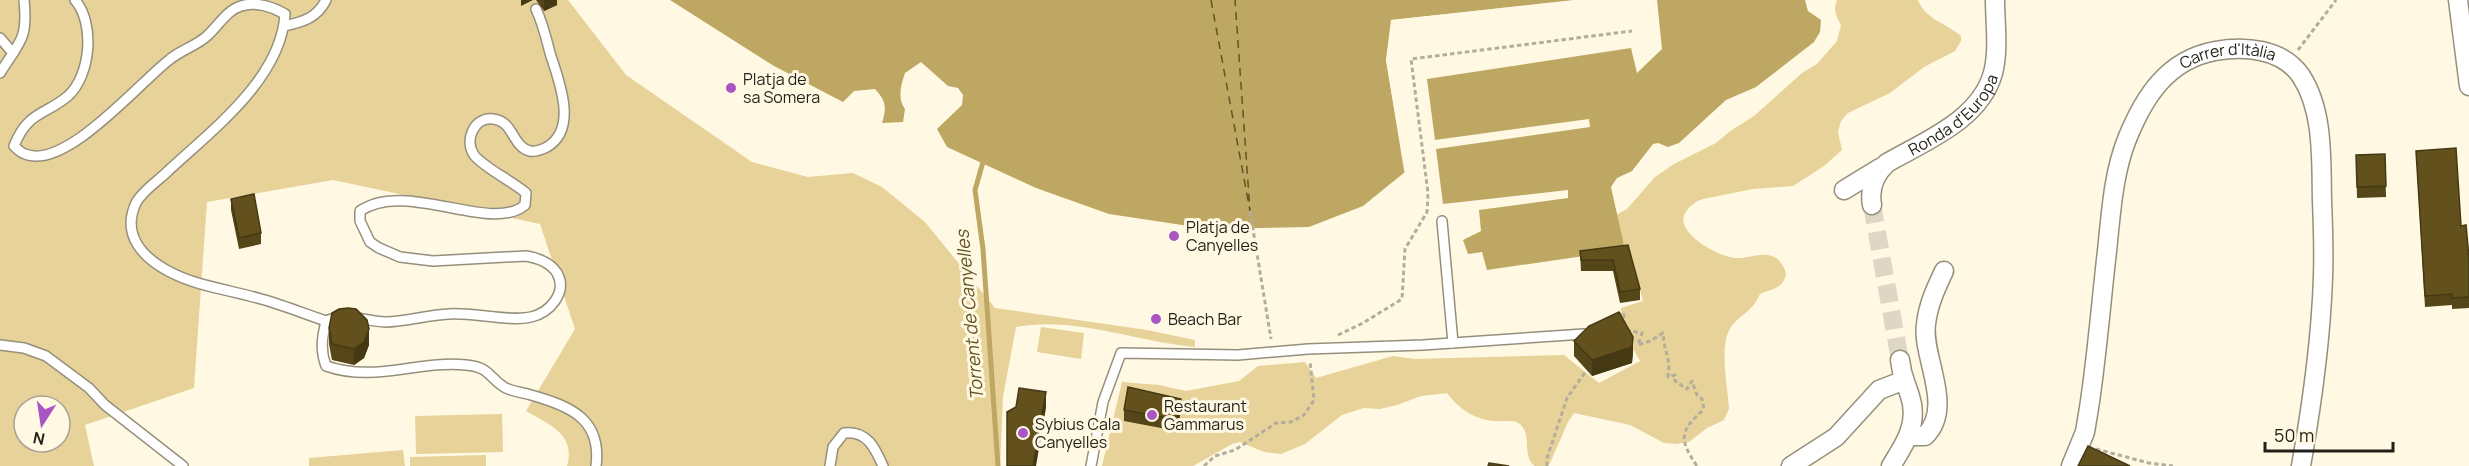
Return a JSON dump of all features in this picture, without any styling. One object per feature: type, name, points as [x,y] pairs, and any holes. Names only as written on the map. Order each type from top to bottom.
[{"type":"street","name":"Ronda d'Europa","points":[[1844,189],[1949,128],[1964,116],[1984,93],[1993,75],[1996,57],[1995,0]]},
{"type":"street","points":[[2458,0],[2467,46],[2469,86]]},
{"type":"street","name":"Carrer d'Itàlia","points":[[2071,466],[2085,432],[2093,381],[2112,198],[2126,142],[2151,90],[2172,68],[2186,59],[2234,48],[2250,49],[2277,56],[2288,63],[2300,75],[2310,93],[2318,125],[2322,163],[2323,277],[2314,393],[2301,466]]},
{"type":"street","points":[[1872,206],[1872,184],[1880,168]]},
{"type":"street","points":[[1909,436],[1925,436],[1935,416],[1937,389],[1925,324],[1932,298],[1944,271]]},
{"type":"street","points":[[1891,466],[1909,436],[1913,418],[1913,406],[1902,381],[1900,360]]},
{"type":"street","points":[[1791,466],[1836,437],[1879,390],[1896,381],[1902,381]]},
{"type":"lane","points":[[0,73],[24,34],[27,23],[24,0]]},
{"type":"lane","points":[[75,0],[82,8],[88,31],[81,77],[68,95],[40,111],[24,127],[14,146],[24,154],[46,155],[78,140],[168,60],[198,43],[239,6],[250,4],[275,9],[285,14],[279,47],[254,86],[230,113],[136,203],[131,226],[132,237],[147,257],[170,272],[210,287],[261,299],[326,321],[336,317],[381,322],[402,321],[447,314],[524,318],[544,312],[553,304],[559,294],[561,282],[556,272],[538,258],[526,256],[423,261],[379,248],[370,242],[360,221],[360,211],[369,204],[380,202],[426,202],[495,214],[517,212],[525,205],[526,193],[509,179],[479,161],[472,152],[470,141],[473,129],[480,121],[491,119],[501,121],[510,128],[520,146],[530,151],[543,149],[552,144],[560,135],[564,111],[561,88],[546,31],[536,9]]},
{"type":"lane","points":[[284,26],[311,18],[320,11],[326,0]]},
{"type":"lane","points":[[0,38],[13,53]]},
{"type":"lane","points":[[1442,221],[1454,343]]},
{"type":"lane","points":[[326,321],[321,343],[321,354],[326,366],[339,371],[362,374],[463,364],[487,370],[505,387],[560,405],[589,424],[594,434],[596,466]]},
{"type":"lane","points":[[1091,466],[1103,402],[1120,353],[1238,355],[1584,334]]},
{"type":"lane","points":[[0,345],[24,348],[46,356],[89,388],[105,405],[183,466]]},
{"type":"lane","points":[[830,466],[833,447],[844,433],[852,432],[862,435],[873,444],[883,466]]},
{"type":"path","points":[[2288,63],[2336,0]]},
{"type":"path","points":[[1335,336],[1363,323],[1402,298],[1405,249],[1427,212],[1428,193],[1412,59],[1632,31]]},
{"type":"path","points":[[1250,211],[1273,352]]},
{"type":"path","points":[[1612,318],[1624,313],[1623,330],[1642,333],[1638,345],[1663,333],[1664,344],[1671,363],[1668,377],[1675,375],[1675,381],[1687,389],[1692,381],[1696,395],[1702,399],[1704,409],[1686,426],[1684,440],[1686,450],[1697,466]]},
{"type":"path","points":[[1204,466],[1215,456],[1235,450],[1276,423],[1291,423],[1304,415],[1314,400],[1308,349]]},
{"type":"path","points":[[1547,466],[1547,458],[1567,398],[1586,371]]},
{"type":"path","points":[[2080,445],[2149,463],[2173,466]]},
{"type":"shaded area","points":[[0,0],[568,0],[626,75],[752,162],[808,177],[853,173],[882,187],[925,222],[995,308],[1147,330],[1195,340],[1195,347],[1083,327],[1038,324],[1016,327],[1003,397],[1000,466],[567,466],[569,455],[564,438],[552,426],[526,411],[575,329],[540,224],[333,180],[207,202],[194,388],[85,425],[94,466],[0,466]]},
{"type":"shaded area","points":[[670,0],[1574,0],[1392,20],[1386,60],[1405,172],[1363,206],[1309,227],[1209,229],[1109,214],[1036,188],[947,147],[937,129],[962,105],[963,95],[958,88],[948,86],[921,62],[905,73],[900,96],[905,109],[903,122],[882,123],[885,113],[884,104],[875,89],[854,91],[843,102],[774,66]]},
{"type":"shaded area","points":[[1657,0],[1805,0],[1808,11],[1821,20],[1820,32],[1814,42],[1756,87],[1726,100],[1679,143],[1668,147],[1658,143],[1653,144],[1632,171],[1617,178],[1611,187],[1625,250],[1487,270],[1482,252],[1468,254],[1463,240],[1481,231],[1479,210],[1568,198],[1568,190],[1443,204],[1436,149],[1590,127],[1589,119],[1435,140],[1427,79],[1631,48],[1637,73],[1662,49]]},
{"type":"shaded area","points":[[1837,0],[1918,0],[1921,7],[1931,17],[1961,36],[1961,41],[1955,51],[1924,67],[1890,93],[1848,113],[1841,121],[1838,132],[1842,150],[1824,166],[1793,186],[1753,189],[1703,199],[1693,204],[1685,213],[1683,221],[1686,228],[1692,236],[1709,249],[1735,258],[1772,256],[1781,263],[1786,274],[1780,285],[1760,294],[1753,306],[1733,324],[1727,336],[1725,368],[1729,409],[1724,420],[1707,428],[1689,442],[1676,444],[1664,443],[1630,425],[1574,413],[1550,463],[1547,466],[1535,466],[1531,462],[1526,434],[1520,424],[1511,421],[1486,420],[1473,415],[1456,404],[1447,393],[1421,396],[1397,405],[1380,409],[1364,408],[1342,415],[1305,444],[1281,454],[1264,452],[1240,442],[1232,444],[1193,466],[1102,466],[1122,382],[1159,385],[1186,391],[1239,381],[1258,366],[1305,362],[1316,378],[1393,356],[1415,359],[1564,355],[1599,383],[1640,361],[1621,328],[1621,308],[1643,301],[1630,253],[1625,250],[1616,215],[1627,209],[1655,177],[1674,164],[1716,143],[1754,116],[1802,73],[1817,64],[1837,41],[1841,25],[1835,7]]},
{"type":"shaded area","points":[[1041,327],[1084,333],[1081,359],[1037,352]]},
{"type":"shaded area","points":[[502,414],[503,452],[416,454],[415,416]]},
{"type":"shaded area","points":[[403,450],[405,466],[309,466],[309,458]]},
{"type":"shaded area","points":[[486,455],[486,466],[410,466],[410,457]]},
{"type":"pier","points":[[1577,0],[1574,3],[1394,23],[1389,60],[1408,172],[1405,176],[1386,60],[1391,20]]},
{"type":"building","points":[[2456,148],[2461,226],[2466,225],[2469,258],[2469,297],[2452,298],[2452,294],[2425,296],[2416,151]]},
{"type":"building","points":[[2385,154],[2386,186],[2357,187],[2356,155]]},
{"type":"building","points":[[254,194],[261,233],[239,238],[231,199]]},
{"type":"building","points":[[1628,245],[1640,289],[1620,292],[1613,260],[1581,260],[1580,251]]},
{"type":"building","points":[[348,308],[356,309],[367,320],[369,329],[364,342],[354,349],[332,344],[329,328],[332,313]]},
{"type":"building","points":[[1619,312],[1633,337],[1632,347],[1592,360],[1574,341],[1589,326]]},
{"type":"building","points":[[1128,387],[1181,399],[1177,420],[1124,410]]},
{"type":"building","points":[[1019,388],[1046,392],[1033,466],[1007,466],[1007,412],[1016,407]]},
{"type":"building","points":[[2088,446],[2130,466],[2078,466]]},
{"type":"building","points":[[1489,463],[1509,466],[1488,466]]},
{"type":"waterway","name":"Torrent de Canyelles","points":[[983,162],[975,190],[983,249],[998,466]]},
{"type":"ferry route","points":[[1211,0],[1250,211],[1235,0]]},
{"type":"tunnel","points":[[1872,205],[1900,360]]},
{"type":"place","name":"Platja de sa Somera","points":[[731,88]]},
{"type":"place","name":"Platja de Canyelles","points":[[1174,236]]},
{"type":"place","name":"Beach Bar","points":[[1156,319]]},
{"type":"place","name":"Restaurant Gammarus","points":[[1152,415]]},
{"type":"place","name":"Sybius Cala Canyelles","points":[[1023,433]]}]
